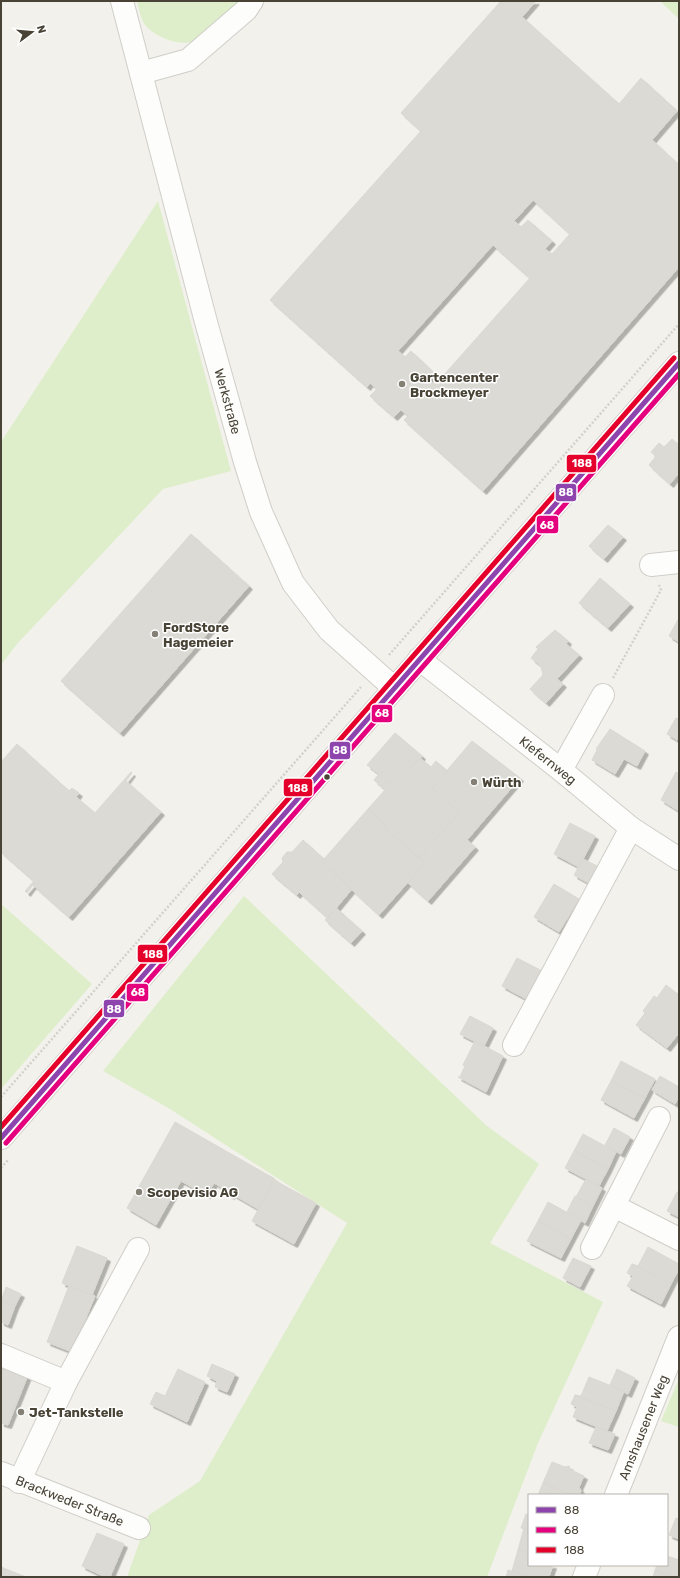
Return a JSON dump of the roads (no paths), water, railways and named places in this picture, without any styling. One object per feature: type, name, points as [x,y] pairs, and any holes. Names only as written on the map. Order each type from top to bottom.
[{"type":"street","name":"Werkstraße","points":[[122,1],[245,462],[261,512],[293,583],[329,630],[394,688]]},
{"type":"street","points":[[141,73],[188,60],[246,10],[252,1]]},
{"type":"street","points":[[1,1138],[679,363]]},
{"type":"street","points":[[651,565],[679,562]]},
{"type":"street","name":"Kiefernweg","points":[[419,659],[561,770],[631,828],[679,859]]},
{"type":"street","points":[[561,770],[603,696]]},
{"type":"street","points":[[514,1045],[631,828]]},
{"type":"street","points":[[592,1248],[659,1118]]},
{"type":"street","points":[[614,1206],[679,1239]]},
{"type":"street","points":[[10,1477],[66,1382],[138,1249]]},
{"type":"street","name":"Amshausener Weg","points":[[616,1494],[679,1337]]},
{"type":"street","points":[[1,1355],[66,1382]]},
{"type":"street","name":"Brackweder Straße","points":[[10,1477],[139,1528]]},
{"type":"street","points":[[584,1577],[589,1566]]},
{"type":"place","name":"Gartencenter Brockmeyer","points":[[402,384]]},
{"type":"place","name":"FordStore Hagemeier","points":[[155,634]]},
{"type":"place","name":"Würth","points":[[474,782]]},
{"type":"place","name":"Scopevisio AG","points":[[139,1192]]},
{"type":"place","name":"Jet-Tankstelle","points":[[21,1412]]}]
